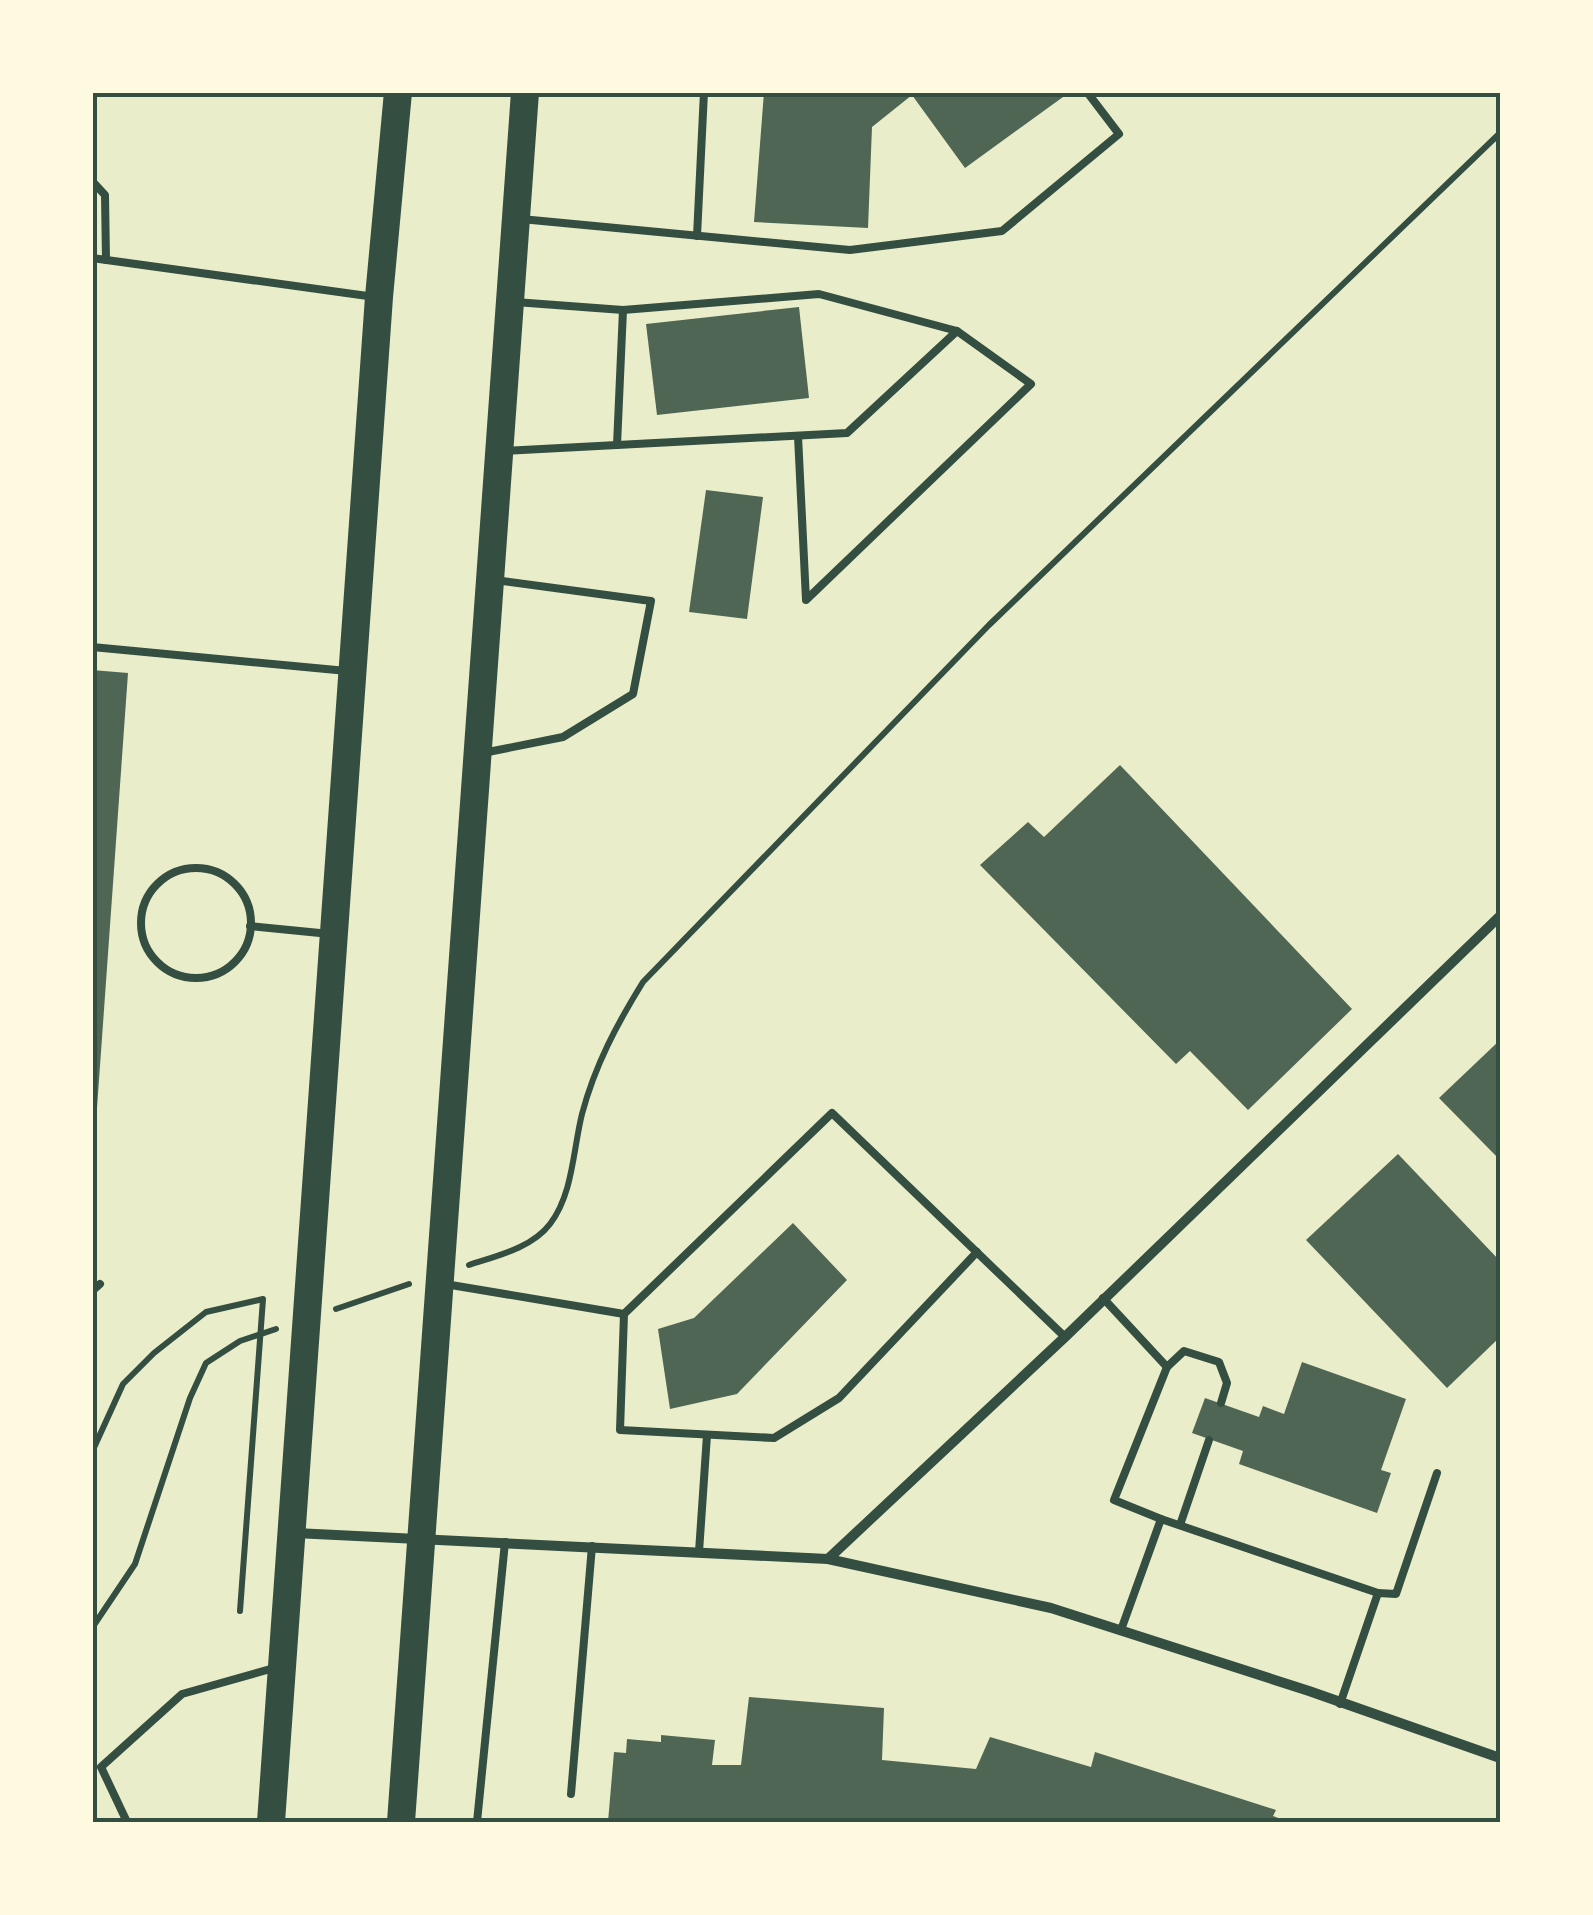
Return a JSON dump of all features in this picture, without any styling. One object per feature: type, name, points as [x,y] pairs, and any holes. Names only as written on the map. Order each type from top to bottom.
[{"type":"highway","points":[[271,1822],[379,297],[398,92]]},
{"type":"highway","points":[[401,1822],[525,92]]},
{"type":"street","points":[[828,1559],[1066,1337],[1500,916]]},
{"type":"street","points":[[294,1534],[423,1537],[828,1559],[1051,1608],[1309,1691],[1500,1758]]},
{"type":"lane","points":[[697,236],[704,92]]},
{"type":"lane","points":[[516,218],[850,250],[1002,232],[1119,134],[1087,92]]},
{"type":"lane","points":[[92,182],[105,195],[106,260]]},
{"type":"lane","points":[[92,258],[379,297]]},
{"type":"lane","points":[[510,301],[622,310],[819,294],[957,332],[1031,384],[806,600],[798,436]]},
{"type":"lane","points":[[617,445],[622,310]]},
{"type":"lane","points":[[500,451],[847,433],[957,332]]},
{"type":"lane","points":[[478,753],[563,737],[634,694],[651,601],[491,579]]},
{"type":"lane","points":[[92,647],[353,672]]},
{"type":"lane","points":[[202,868],[220,873],[235,884],[246,899],[250,926],[243,951],[232,965],[198,978],[180,976],[164,968],[151,955],[140,922],[153,887],[184,869],[202,868]]},
{"type":"lane","points":[[250,926],[335,934]]},
{"type":"lane","points":[[977,1252],[839,1398],[774,1438],[620,1430],[624,1314],[832,1113],[1066,1337]]},
{"type":"lane","points":[[443,1276],[624,1314]]},
{"type":"lane","points":[[92,1291],[100,1284]]},
{"type":"lane","points":[[1103,1298],[1167,1367]]},
{"type":"lane","points":[[1222,1403],[1228,1383],[1219,1362],[1184,1351],[1167,1367],[1114,1500],[1378,1593],[1396,1594],[1437,1472]]},
{"type":"lane","points":[[699,1552],[708,1434]]},
{"type":"lane","points":[[1180,1525],[1209,1440]]},
{"type":"lane","points":[[1121,1630],[1161,1518]]},
{"type":"lane","points":[[477,1822],[504,1542]]},
{"type":"lane","points":[[571,1794],[592,1546]]},
{"type":"lane","points":[[1340,1704],[1378,1593]]},
{"type":"lane","points":[[127,1822],[100,1767],[182,1694],[284,1665]]},
{"type":"path","points":[[332,1310],[518,1248],[548,1227],[563,1202],[583,1111],[607,1040],[643,982],[990,626],[1500,134]]},
{"type":"path","points":[[92,1452],[123,1384],[154,1353],[206,1312],[263,1299],[240,1611]]},
{"type":"path","points":[[92,1628],[135,1564],[190,1398],[206,1362],[240,1341],[277,1329]]},
{"type":"building","points":[[764,92],[1060,92],[1063,97],[965,168],[912,95],[872,127],[868,228],[754,222]]},
{"type":"building","points":[[799,307],[809,398],[657,415],[646,324]]},
{"type":"building","points":[[706,490],[763,497],[747,619],[689,612]]},
{"type":"building","points":[[92,670],[128,673],[95,1136],[92,1136]]},
{"type":"building","points":[[1120,765],[1352,1009],[1248,1110],[1190,1051],[1176,1064],[980,865],[1028,822],[1044,837]]},
{"type":"building","points":[[1500,1040],[1500,1160],[1439,1098]]},
{"type":"building","points":[[1398,1154],[1500,1261],[1500,1337],[1447,1388],[1306,1240]]},
{"type":"building","points":[[793,1223],[847,1280],[737,1394],[670,1409],[658,1329],[694,1318]]},
{"type":"building","points":[[1302,1362],[1406,1399],[1381,1470],[1391,1473],[1377,1513],[1239,1464],[1243,1451],[1192,1433],[1205,1398],[1259,1417],[1263,1406],[1284,1414]]},
{"type":"building","points":[[749,1697],[884,1708],[882,1760],[976,1769],[990,1737],[1091,1767],[1095,1752],[1276,1810],[1273,1816],[1289,1822],[608,1822],[614,1752],[626,1753],[627,1739],[661,1742],[661,1735],[715,1740],[712,1765],[741,1765]]}]
